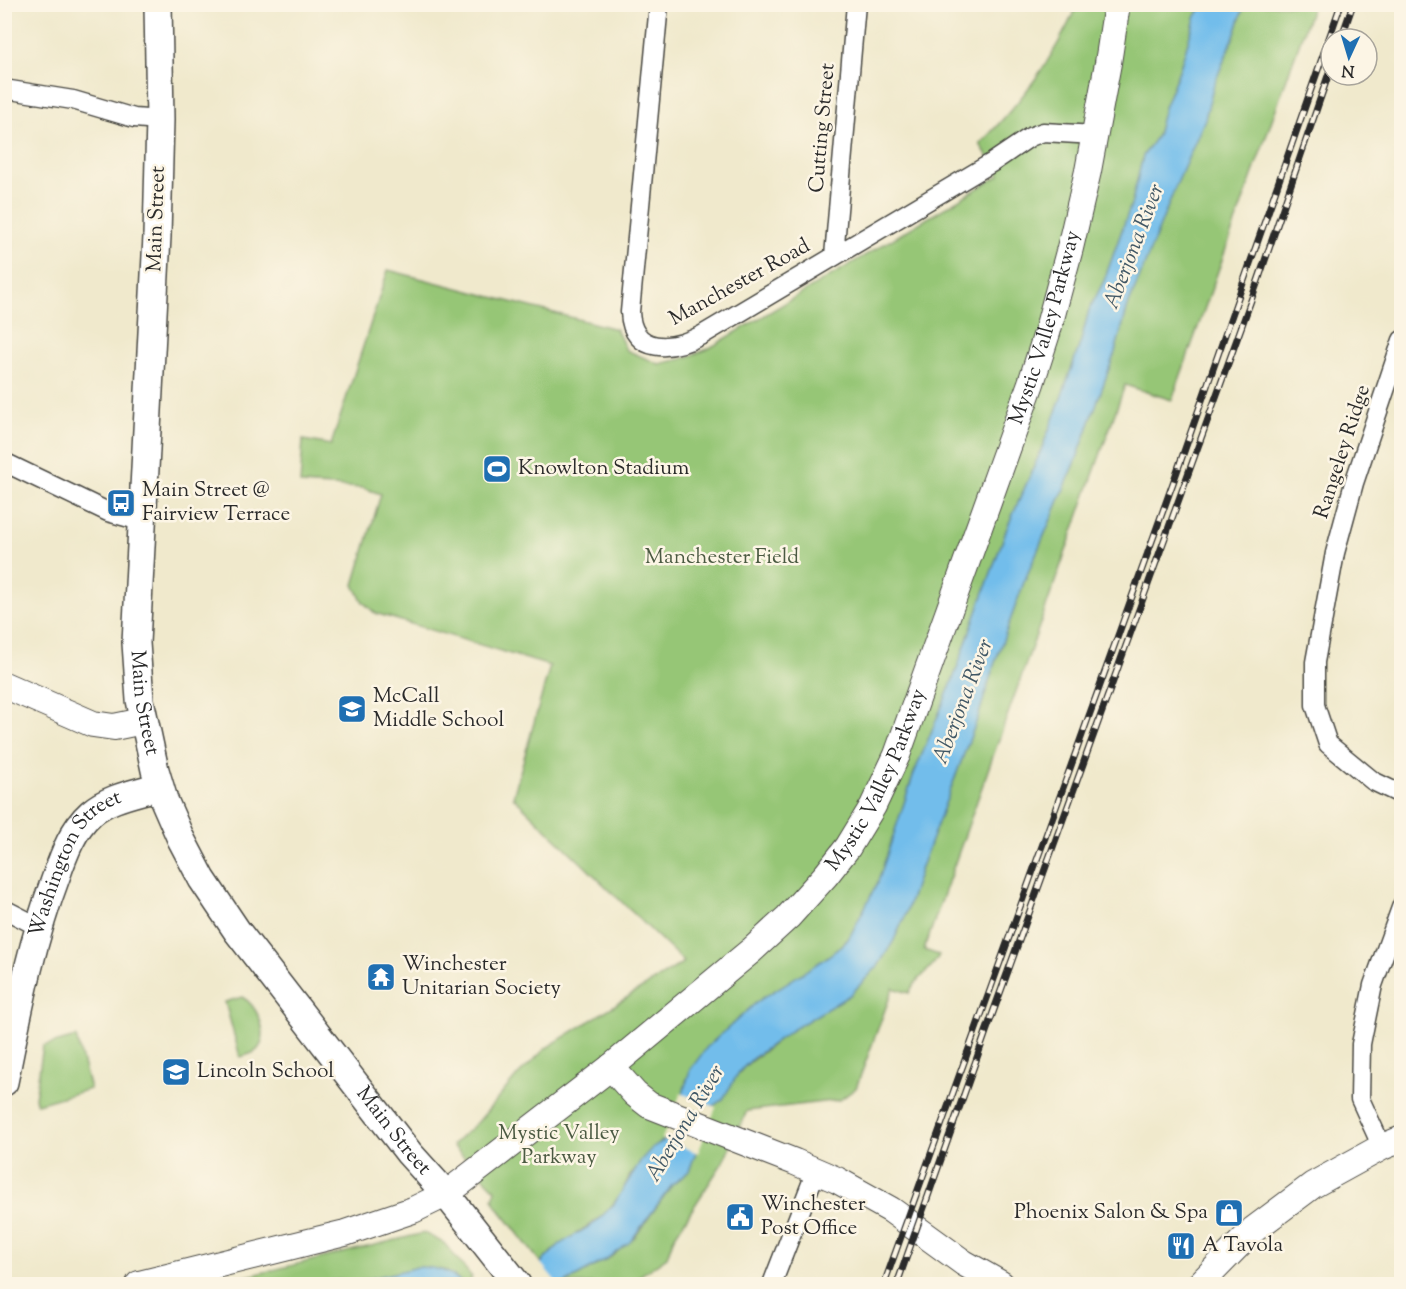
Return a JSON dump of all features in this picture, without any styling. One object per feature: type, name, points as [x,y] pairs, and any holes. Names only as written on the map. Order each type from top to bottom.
[{"type":"main road","name":"Main Street","points":[[158,4],[160,120],[156,258],[136,650],[143,721],[159,786],[190,858],[224,913],[410,1153],[446,1194],[510,1276]]},
{"type":"main road","name":"Mystic Valley Parkway","points":[[139,1284],[345,1233],[413,1210],[446,1194],[611,1067],[752,950],[788,917],[834,867],[873,806],[897,755],[1040,356],[1070,248],[1095,135],[1117,4]]},
{"type":"main road","points":[[4,685],[93,724],[114,727],[143,721]]},
{"type":"main road","name":"Washington Street","points":[[4,1082],[39,927],[63,858],[74,834],[85,819],[103,805],[159,786]]},
{"type":"main road","points":[[611,1067],[644,1102],[816,1171],[881,1204],[964,1263],[1001,1284]]},
{"type":"main road","points":[[1200,1284],[1253,1230],[1313,1185],[1391,1143]]},
{"type":"street","name":"Manchester Road","points":[[659,4],[630,312],[635,332],[644,341],[658,347],[673,346],[692,340],[993,162],[1030,137],[1050,131],[1095,135]]},
{"type":"street","name":"Cutting Street","points":[[834,256],[856,4]]},
{"type":"street","points":[[4,89],[73,100],[134,118],[160,120]]},
{"type":"street","name":"Rangeley Ridge","points":[[1401,340],[1354,483],[1330,577],[1315,662],[1315,705],[1328,744],[1374,781],[1401,795]]},
{"type":"street","points":[[4,462],[108,512],[141,521]]},
{"type":"street","points":[[1391,1143],[1360,1099],[1361,1044],[1373,985],[1401,905]]},
{"type":"street","points":[[4,909],[39,927]]},
{"type":"street","points":[[772,1284],[816,1171]]},
{"type":"green space","name":"Manchester Field","points":[[1077,5],[1203,5],[1196,16],[1180,68],[1164,108],[1157,136],[1143,156],[1132,202],[1104,281],[1089,310],[1081,341],[1059,404],[1007,528],[952,682],[913,776],[878,882],[849,938],[810,969],[758,1001],[715,1040],[687,1078],[665,1140],[659,1143],[630,1175],[621,1194],[605,1214],[554,1249],[541,1263],[498,1208],[493,1199],[496,1190],[452,1145],[478,1122],[515,1078],[546,1048],[684,962],[513,797],[550,666],[375,613],[363,602],[354,585],[381,494],[363,488],[300,484],[303,440],[331,445],[388,270],[616,329],[626,350],[659,364],[682,359],[708,349],[1000,175],[980,144],[1010,112],[1047,62]]},
{"type":"green space","name":"Mystic Valley Parkway","points":[[1244,5],[1313,5],[1172,400],[1125,385],[924,950],[939,955],[909,993],[893,988],[856,1088],[840,1100],[747,1111],[723,1162],[673,1239],[667,1257],[628,1284],[563,1284],[611,1257],[635,1237],[672,1185],[686,1174],[713,1106],[723,1099],[734,1079],[745,1066],[787,1033],[850,995],[878,966],[893,942],[905,916],[921,867],[978,717],[1024,582],[1076,461],[1115,352],[1128,306],[1205,119],[1213,87]]},
{"type":"green space","points":[[242,997],[253,1006],[257,1013],[263,1036],[256,1051],[240,1057],[225,1002]]},
{"type":"green space","points":[[76,1037],[90,1089],[37,1104],[35,1098],[43,1046]]},
{"type":"green space","points":[[424,1233],[444,1243],[472,1277],[470,1279],[475,1284],[463,1284],[444,1270],[418,1267],[357,1282],[341,1280],[314,1284],[216,1284]]},
{"type":"water","name":"Aberjona River","points":[[1203,5],[1244,5],[1213,87],[1205,119],[1128,306],[1115,352],[1076,461],[1024,582],[978,717],[921,867],[905,916],[893,942],[878,966],[850,995],[787,1033],[753,1058],[739,1072],[723,1099],[713,1106],[689,1171],[672,1185],[630,1242],[602,1262],[563,1284],[514,1284],[541,1263],[560,1244],[595,1223],[614,1204],[641,1160],[653,1147],[665,1140],[690,1070],[707,1047],[758,1001],[823,960],[849,938],[878,882],[913,776],[952,682],[1007,528],[1059,404],[1081,341],[1089,310],[1104,281],[1132,202],[1143,156],[1157,136],[1164,108],[1180,68],[1196,16]]},
{"type":"water","points":[[418,1267],[442,1271],[463,1284],[314,1284],[332,1281],[357,1282]]},
{"type":"pier","points":[[681,1093],[716,1107],[698,1153],[662,1139]]},
{"type":"pier","points":[[539,1261],[558,1284],[511,1284],[512,1282]]},
{"type":"railway","points":[[884,1284],[1173,483],[1341,4]]},
{"type":"railway","points":[[1345,27],[1353,4]]},
{"type":"railway","points":[[897,1284],[1258,281],[1324,87]]},
{"type":"place","name":"Knowlton Stadium","points":[[497,469]]},
{"type":"place","name":"Main Street @ Fairview Terrace","points":[[121,503]]},
{"type":"place","name":"McCall Middle School","points":[[352,709]]},
{"type":"place","name":"Winchester Unitarian Society","points":[[381,977]]},
{"type":"place","name":"Lincoln School","points":[[176,1072]]},
{"type":"place","name":"Phoenix Salon & Spa","points":[[1229,1213]]},
{"type":"place","name":"Winchester Post Office","points":[[740,1217]]},
{"type":"place","name":"A Tavola","points":[[1181,1246]]}]
